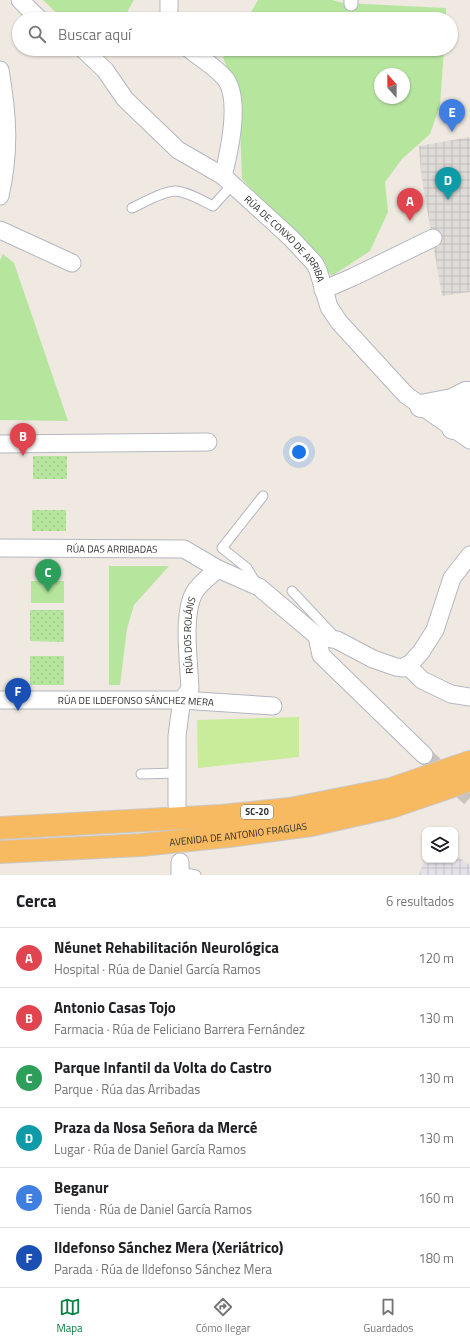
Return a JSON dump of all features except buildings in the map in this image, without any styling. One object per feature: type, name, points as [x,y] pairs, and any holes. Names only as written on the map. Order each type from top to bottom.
[{"type":"highway","points":[[324,802],[358,784],[470,746]]},
{"type":"highway","name":"AVENIDA DE ANTONIO FRAGUAS","points":[[0,828],[221,816],[290,809],[392,789],[470,762]]},
{"type":"highway","name":"AVENIDA DE ANTONIO FRAGUAS","points":[[0,852],[141,844],[208,838],[318,824],[391,807],[470,780]]},
{"type":"highway","points":[[208,838],[252,843],[298,839],[368,826],[412,814],[470,795]]},
{"type":"street","points":[[20,0],[32,12]]},
{"type":"street","points":[[169,0],[169,12]]},
{"type":"street","name":"RÚA DE CONXO DE ARRIBA","points":[[90,56],[105,70],[125,99],[178,150],[227,180],[305,251],[318,270],[329,307],[338,322],[401,389],[421,406],[461,434]]},
{"type":"street","points":[[198,56],[222,75],[230,90],[232,99],[232,127],[228,156],[227,180]]},
{"type":"street","points":[[0,70],[6,114],[8,145],[5,172],[0,196]]},
{"type":"street","points":[[0,230],[72,262]]},
{"type":"street","points":[[323,290],[353,278],[433,238]]},
{"type":"street","points":[[421,406],[448,401],[466,392],[470,393]]},
{"type":"street","points":[[461,434],[452,418],[458,407],[470,396]]},
{"type":"street","points":[[461,434],[462,423],[470,412]]},
{"type":"street","points":[[0,444],[208,442]]},
{"type":"street","name":"RÚA DAS ARRIBADAS","points":[[0,548],[184,549],[218,569],[259,588],[316,636]]},
{"type":"street","points":[[424,755],[321,655],[316,636],[337,640],[373,659],[396,667],[404,668],[421,652],[435,630],[452,578],[470,554]]},
{"type":"street","name":"RÚA DOS ROLÁNS","points":[[177,805],[177,736],[182,700],[190,688],[187,627],[189,604],[195,591],[218,569]]},
{"type":"street","points":[[407,665],[422,680],[450,694],[470,697]]},
{"type":"street","name":"RÚA DE ILDEFONSO SÁNCHEZ MERA","points":[[0,700],[182,700],[273,706]]},
{"type":"lane","points":[[132,208],[164,194],[176,191],[192,196],[213,206],[227,180]]},
{"type":"lane","points":[[259,588],[247,568],[222,548],[263,496]]},
{"type":"lane","points":[[292,591],[337,640]]},
{"type":"lane","points":[[142,774],[177,773]]},
{"type":"shaded area","points":[[470,137],[470,292],[442,296],[421,174],[419,146]]},
{"type":"shaded area","points":[[458,857],[470,865],[470,875],[419,875],[423,863],[458,863]]},
{"type":"green space","points":[[43,0],[134,0],[127,12],[56,12]]},
{"type":"green space","points":[[258,0],[332,0],[343,3],[446,8],[446,12],[251,12]]},
{"type":"green space","points":[[224,56],[444,56],[440,105],[430,134],[402,159],[385,182],[388,212],[370,251],[332,276],[242,179],[239,96],[223,58]]},
{"type":"green space","points":[[3,254],[14,263],[68,421],[0,420],[0,260]]},
{"type":"green space","points":[[33,456],[67,456],[67,479],[33,479]]},
{"type":"green space","points":[[32,510],[66,510],[66,531],[32,531]]},
{"type":"green space","points":[[109,566],[169,566],[134,605],[127,629],[120,685],[109,685]]},
{"type":"green space","points":[[31,581],[64,581],[64,603],[31,603]]},
{"type":"green space","points":[[30,610],[64,610],[64,642],[30,641]]},
{"type":"green space","points":[[30,656],[64,656],[64,685],[30,685]]},
{"type":"green space","points":[[299,717],[299,757],[198,768],[197,720]]},
{"type":"tunnel","points":[[424,755],[470,798]]},
{"type":"place","name":"Beganur","points":[[452,132]]},
{"type":"place","name":"Praza da Nosa Señora da Mercé","points":[[448,200]]},
{"type":"place","name":"Néunet Rehabilitación Neurológica","points":[[410,221]]},
{"type":"place","name":"Antonio Casas Tojo","points":[[23,456]]},
{"type":"place","name":"Parque Infantil da Volta do Castro","points":[[48,592]]},
{"type":"place","name":"Ildefonso Sánchez Mera (Xeriátrico)","points":[[18,711]]}]
